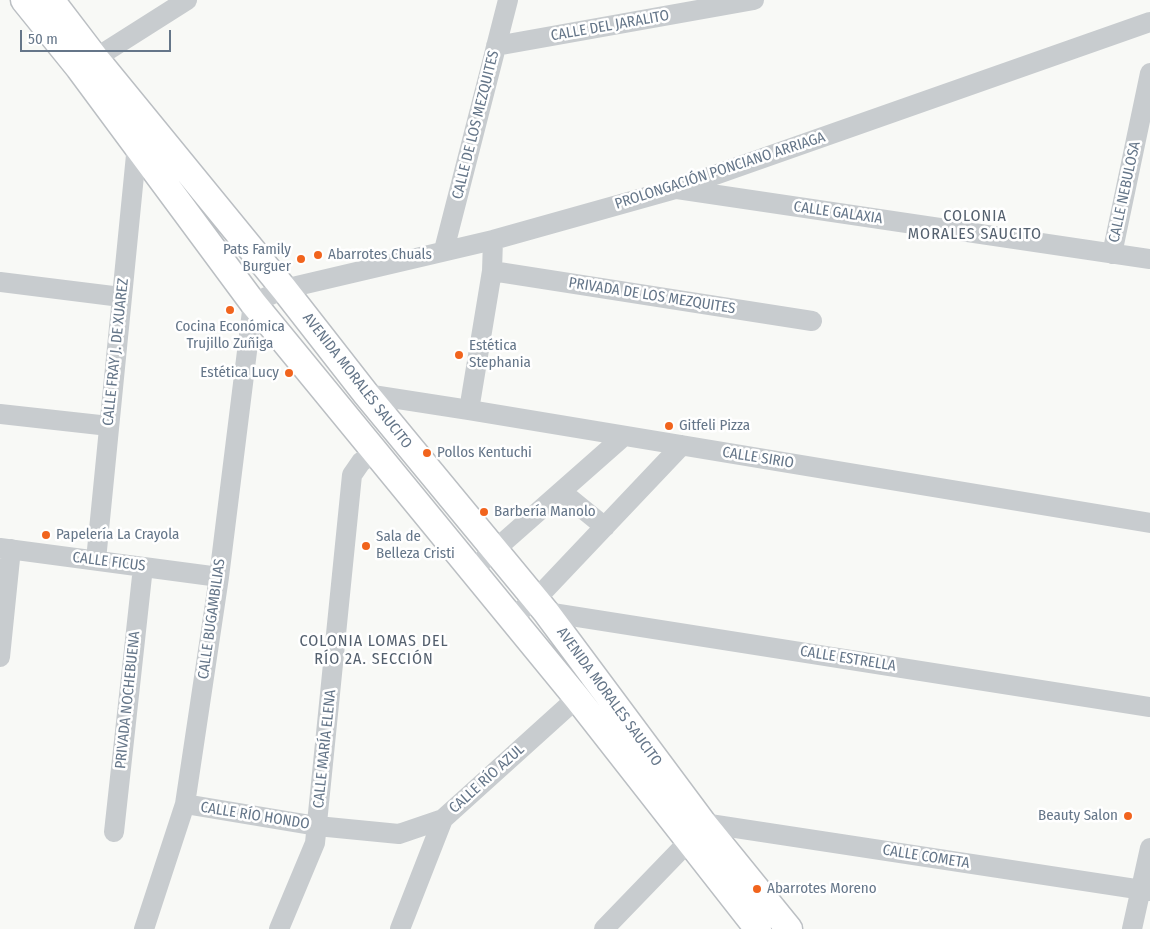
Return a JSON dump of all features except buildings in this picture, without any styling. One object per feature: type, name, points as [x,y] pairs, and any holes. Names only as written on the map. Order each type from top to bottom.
[{"type":"main road","name":"AVENIDA MORALES SAUCITO","points":[[24,0],[88,63],[284,289],[366,394],[541,606],[599,684],[758,929]]},
{"type":"main road","name":"AVENIDA MORALES SAUCITO","points":[[51,0],[137,144],[253,303],[577,698],[696,832],[789,929]]},
{"type":"street","points":[[88,63],[186,0]]},
{"type":"street","name":"CALLE DE LOS MEZQUITES","points":[[444,250],[508,0]]},
{"type":"street","name":"CALLE DEL JARALITO","points":[[496,46],[754,0]]},
{"type":"street","name":"PROLONGACIÓN PONCIANO ARRIAGA","points":[[253,303],[284,289],[493,240],[675,189],[1150,22]]},
{"type":"street","name":"CALLE NEBULOSA","points":[[1112,254],[1150,72]]},
{"type":"street","name":"CALLE FRAY J. DE XUAREZ","points":[[96,560],[137,144]]},
{"type":"street","name":"CALLE GALAXIA","points":[[675,189],[1150,259]]},
{"type":"street","points":[[469,410],[492,271],[493,240]]},
{"type":"street","name":"PRIVADA DE LOS MEZQUITES","points":[[492,271],[812,321]]},
{"type":"street","points":[[0,282],[122,297]]},
{"type":"street","name":"CALLE BUGAMBILIAS","points":[[144,929],[185,804],[219,577],[253,303]]},
{"type":"street","name":"CALLE SIRIO","points":[[366,394],[1150,523]]},
{"type":"street","points":[[0,414],[109,426]]},
{"type":"street","points":[[472,570],[624,436]]},
{"type":"street","points":[[511,618],[541,606],[605,527],[682,445]]},
{"type":"street","name":"CALLE MARÍA ELENA","points":[[279,929],[315,843],[352,475],[361,462],[375,452]]},
{"type":"street","points":[[562,492],[605,527]]},
{"type":"street","points":[[0,657],[5,549]]},
{"type":"street","name":"CALLE FICUS","points":[[5,549],[219,577]]},
{"type":"street","name":"PRIVADA NOCHEBUENA","points":[[114,832],[143,567]]},
{"type":"street","name":"CALLE ESTRELLA","points":[[541,606],[1150,707]]},
{"type":"street","name":"CALLE RÍO AZUL","points":[[400,929],[443,819],[577,698],[599,684]]},
{"type":"street","name":"CALLE RÍO HONDO","points":[[185,804],[318,826],[399,834],[443,819]]},
{"type":"street","points":[[604,929],[696,832]]},
{"type":"street","name":"CALLE COMETA","points":[[696,832],[1146,890]]},
{"type":"street","points":[[1132,929],[1146,890],[1150,848]]},
{"type":"place","name":"Abarrotes Chuals","points":[[318,255]]},
{"type":"place","name":"Pats Family Burguer","points":[[301,259]]},
{"type":"place","name":"Cocina Económica Trujillo Zuñiga","points":[[230,310]]},
{"type":"place","name":"Estética Stephania","points":[[459,355]]},
{"type":"place","name":"Estética Lucy","points":[[289,373]]},
{"type":"place","name":"Gitfeli Pizza","points":[[669,426]]},
{"type":"place","name":"Pollos Kentuchi","points":[[427,453]]},
{"type":"place","name":"Barbería Manolo","points":[[484,512]]},
{"type":"place","name":"Papelería La Crayola","points":[[46,535]]},
{"type":"place","name":"Sala de Belleza Cristi","points":[[366,546]]},
{"type":"place","name":"Beauty Salon","points":[[1128,816]]},
{"type":"place","name":"Abarrotes Moreno","points":[[757,889]]},
{"type":"district","name":"COLONIA MORALES SAUCITO","points":[[975,226]]},
{"type":"district","name":"COLONIA LOMAS DEL RÍO 2A. SECCIÓN","points":[[374,651]]}]
